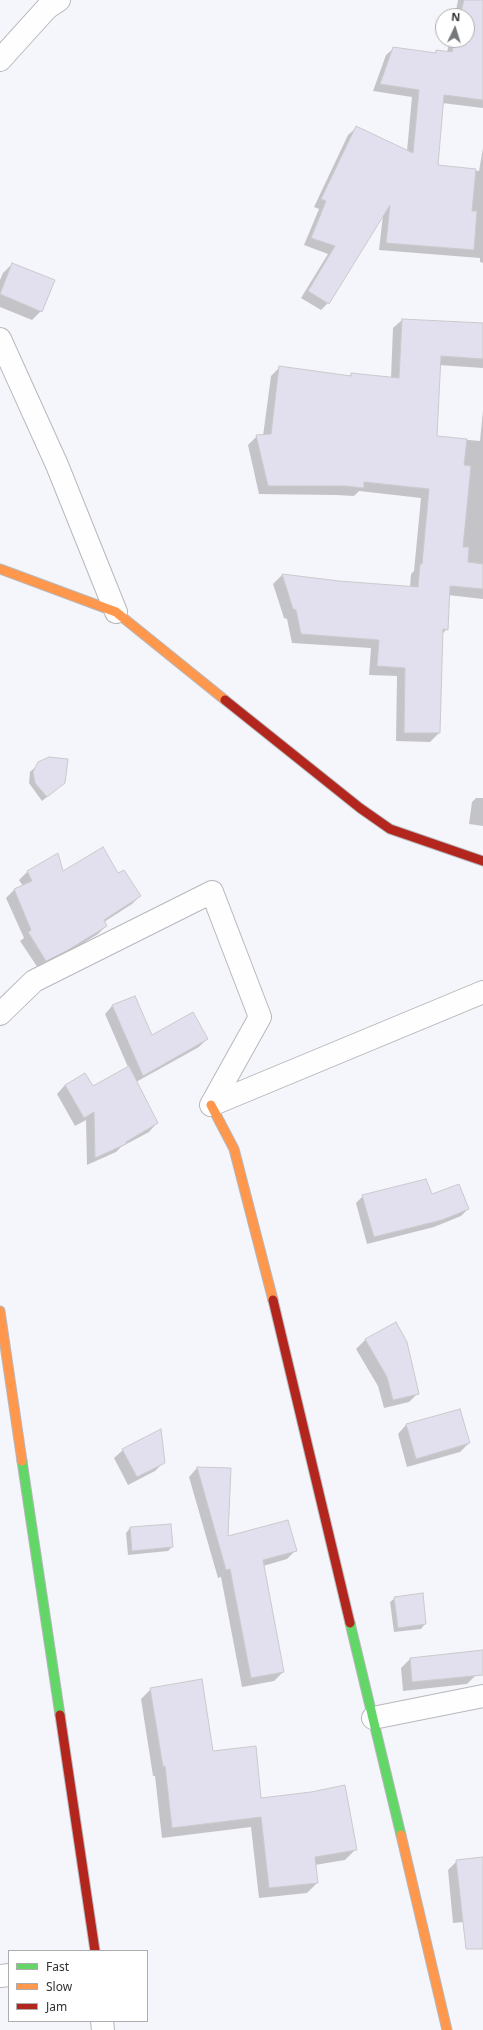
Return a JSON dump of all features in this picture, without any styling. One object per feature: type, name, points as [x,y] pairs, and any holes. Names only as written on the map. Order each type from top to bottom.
[{"type":"street","points":[[0,60],[46,8],[59,0]]},
{"type":"street","points":[[0,339],[57,465],[116,612]]},
{"type":"street","points":[[0,569],[116,612],[360,808],[390,829],[483,861]]},
{"type":"street","points":[[0,1014],[34,981],[212,892],[260,1017],[211,1105]]},
{"type":"street","points":[[211,1105],[483,992]]},
{"type":"street","points":[[211,1105],[234,1149],[282,1335],[448,2030]]},
{"type":"street","points":[[0,1311],[95,1950]]},
{"type":"street","points":[[373,1718],[483,1696]]},
{"type":"building","points":[[464,0],[483,0],[483,100],[444,95],[438,165],[476,169],[472,211],[477,211],[474,250],[386,243],[390,205],[329,304],[308,291],[335,246],[311,238],[326,201],[321,199],[356,126],[413,153],[419,90],[380,84],[393,47],[436,53],[436,50],[452,52],[453,48],[475,48],[475,8],[462,8]]},
{"type":"building","points":[[12,263],[55,280],[42,312],[0,294]]},
{"type":"building","points":[[402,319],[483,323],[483,359],[441,356],[437,436],[467,439],[464,465],[471,466],[463,547],[469,547],[468,562],[483,564],[483,589],[450,586],[448,630],[443,629],[440,733],[404,733],[405,668],[377,666],[379,640],[301,634],[296,610],[293,609],[282,574],[339,581],[418,587],[420,564],[422,564],[429,489],[364,482],[364,488],[345,486],[268,486],[256,435],[271,434],[279,366],[351,376],[351,373],[399,378]]},
{"type":"building","points":[[49,757],[68,759],[65,783],[47,797],[35,783],[33,772],[38,762]]},
{"type":"building","points":[[103,847],[118,873],[124,870],[141,896],[104,920],[107,926],[68,950],[46,961],[28,932],[31,930],[14,889],[32,881],[27,871],[58,853],[63,871]]},
{"type":"building","points":[[135,996],[152,1035],[193,1012],[208,1039],[143,1076],[112,1005]]},
{"type":"building","points":[[129,1066],[158,1123],[126,1142],[126,1144],[95,1158],[94,1112],[84,1118],[65,1085],[85,1073],[93,1086]]},
{"type":"building","points":[[426,1179],[432,1194],[459,1184],[469,1209],[442,1220],[374,1237],[362,1195]]},
{"type":"building","points":[[396,1322],[407,1342],[419,1394],[393,1400],[387,1377],[365,1339]]},
{"type":"building","points":[[460,1409],[470,1443],[416,1459],[406,1424]]},
{"type":"building","points":[[161,1429],[165,1463],[137,1477],[122,1449]]},
{"type":"building","points":[[197,1467],[231,1468],[228,1536],[288,1520],[297,1551],[263,1560],[284,1672],[251,1678],[230,1569],[226,1570]]},
{"type":"building","points":[[171,1524],[173,1547],[132,1551],[130,1527]]},
{"type":"building","points":[[423,1593],[426,1624],[398,1628],[394,1597]]},
{"type":"building","points":[[483,1650],[483,1675],[412,1682],[410,1658]]},
{"type":"building","points":[[202,1679],[213,1751],[256,1746],[261,1798],[311,1792],[345,1785],[357,1850],[315,1857],[318,1883],[269,1888],[261,1817],[172,1828],[165,1766],[163,1767],[150,1688]]},
{"type":"building","points":[[483,1857],[483,1949],[466,1949],[456,1860]]},
{"type":"traffic: fast","points":[[22,1461],[60,1715]]},
{"type":"traffic: fast","points":[[350,1623],[401,1835]]},
{"type":"traffic: slow","points":[[0,569],[116,612],[225,700]]},
{"type":"traffic: slow","points":[[211,1105],[234,1149],[273,1300]]},
{"type":"traffic: slow","points":[[0,1311],[22,1461]]},
{"type":"traffic: slow","points":[[401,1835],[447,2030]]},
{"type":"traffic: jam","points":[[225,700],[360,808],[390,829],[483,861]]},
{"type":"traffic: jam","points":[[273,1300],[350,1623]]},
{"type":"traffic: jam","points":[[60,1715],[95,1950]]}]
